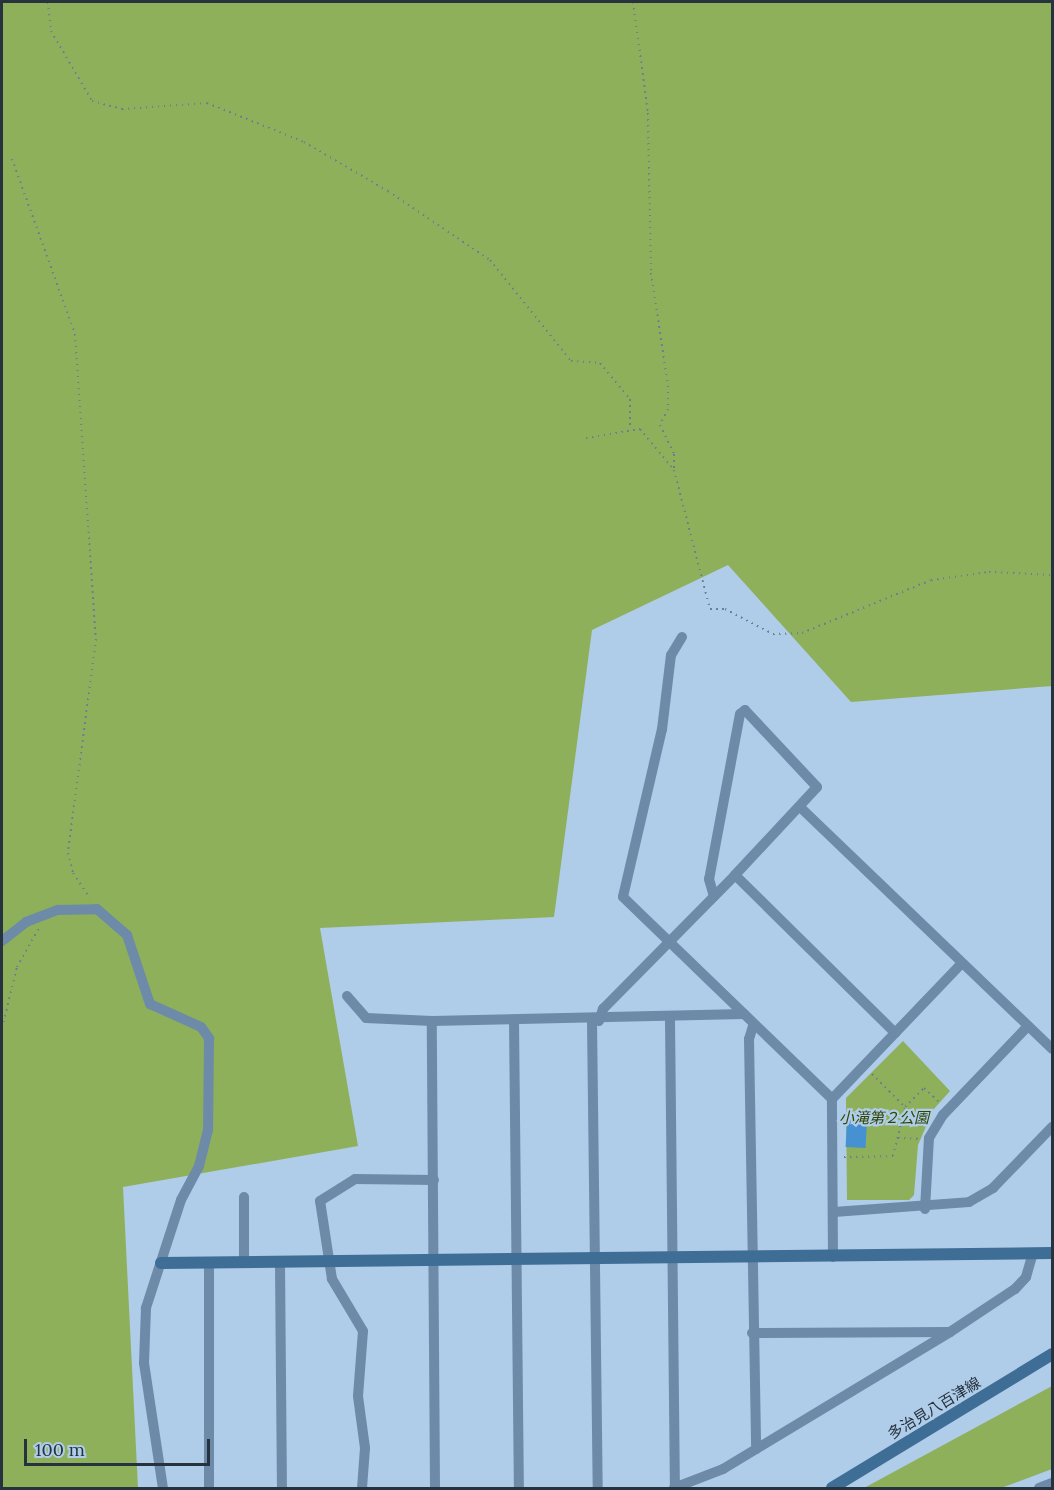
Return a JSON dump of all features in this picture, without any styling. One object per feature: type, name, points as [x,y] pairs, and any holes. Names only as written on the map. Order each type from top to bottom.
[{"type":"street","points":[[682,637],[671,655],[660,739],[623,897],[744,1014],[753,1026],[832,1099]]},
{"type":"street","points":[[598,1488],[595,1021],[603,1009],[801,808],[818,787],[745,710],[740,714],[709,879],[714,896]]},
{"type":"street","points":[[801,808],[1053,1049]]},
{"type":"street","points":[[735,875],[895,1033]]},
{"type":"street","points":[[2,941],[43,917],[80,906],[97,909],[127,935],[150,1004],[201,1027],[209,1038],[208,1130],[200,1166],[181,1200],[146,1308],[144,1348],[163,1488]]},
{"type":"street","points":[[833,1257],[832,1099],[962,963]]},
{"type":"street","points":[[347,996],[366,1018],[432,1021],[595,1021],[744,1014]]},
{"type":"street","points":[[670,1019],[674,1488],[756,1449],[950,1332],[1015,1289],[1026,1277],[1032,1256]]},
{"type":"street","points":[[432,1021],[435,1488]]},
{"type":"street","points":[[514,1022],[519,1488]]},
{"type":"street","points":[[753,1026],[749,1039],[752,1333],[756,1449]]},
{"type":"street","points":[[925,1209],[928,1141],[943,1115],[1028,1026]]},
{"type":"street","points":[[834,1212],[925,1209],[969,1202],[993,1188],[1053,1127]]},
{"type":"street","points":[[362,1488],[366,1448],[358,1395],[363,1331],[328,1263],[320,1201],[355,1179],[434,1180]]},
{"type":"street","points":[[244,1197],[244,1263]]},
{"type":"street","points":[[161,1263],[434,1264],[673,1259],[1032,1256],[1053,1253]]},
{"type":"street","points":[[209,1264],[209,1488]]},
{"type":"street","points":[[280,1264],[282,1488]]},
{"type":"street","points":[[752,1333],[950,1332]]},
{"type":"street","name":"多治見八百津線","points":[[832,1488],[1053,1354]]},
{"type":"street","points":[[1039,1488],[1053,1484]]},
{"type":"path","points":[[48,2],[51,31],[92,101],[122,109],[207,103],[304,142],[388,190],[490,260],[571,361],[600,363],[630,399],[630,427]]},
{"type":"path","points":[[633,2],[648,114],[651,273],[668,386],[668,409],[660,425],[674,454],[674,470],[705,600],[710,609],[725,609],[773,634],[802,633],[931,580],[989,572],[1053,575]]},
{"type":"path","points":[[12,159],[75,334],[96,639],[68,853],[73,873],[97,909]]},
{"type":"path","points":[[586,438],[630,427],[640,429],[674,470]]},
{"type":"path","points":[[2,1028],[17,967],[43,917]]},
{"type":"path","points":[[863,1066],[905,1107]]},
{"type":"path","points":[[833,1157],[893,1156],[905,1107],[924,1088],[940,1103]]},
{"type":"path","points":[[898,1138],[928,1141]]},
{"type":"green space","points":[[2,2],[1052,2],[1052,686],[851,702],[728,565],[592,630],[554,917],[320,928],[358,1146],[123,1187],[138,1488],[2,1488]]},
{"type":"green space","name":"小滝第２公園","points":[[903,1041],[950,1091],[933,1110],[918,1145],[914,1195],[909,1200],[847,1200],[846,1098]]},
{"type":"green space","points":[[1052,1386],[1052,1469],[1001,1488],[864,1488]]},
{"type":"building","points":[[847,1120],[867,1121],[866,1148],[846,1147]]}]
